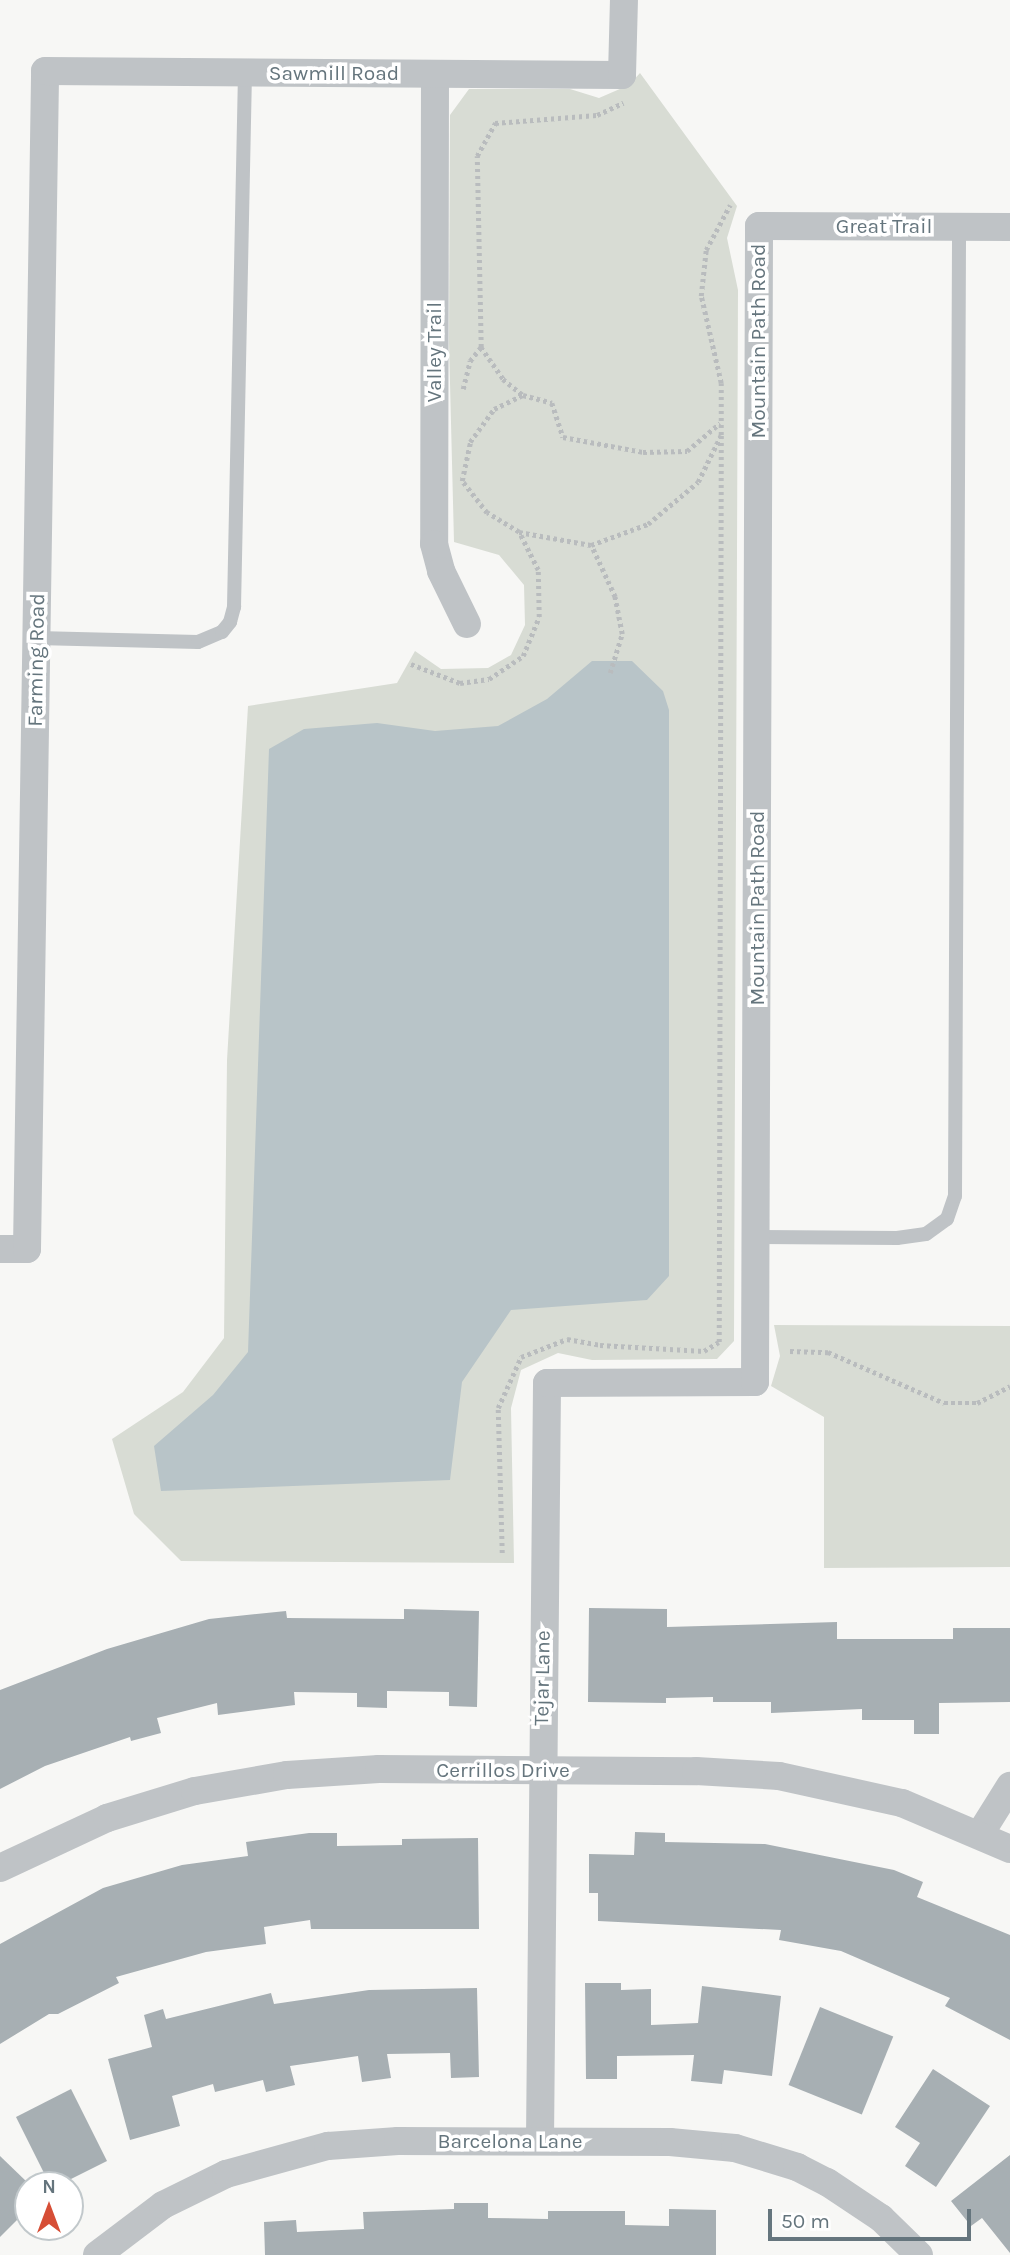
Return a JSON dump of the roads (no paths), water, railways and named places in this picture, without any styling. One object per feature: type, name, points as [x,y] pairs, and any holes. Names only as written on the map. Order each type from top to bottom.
[{"type":"street","name":"Sawmill Road","points":[[45,71],[435,74],[628,87],[624,0]]},
{"type":"street","name":"Farming Road","points":[[13,1249],[37,638],[45,71]]},
{"type":"street","name":"Valley Trail","points":[[435,74],[434,544],[441,571],[467,624]]},
{"type":"street","name":"Great Trail","points":[[759,226],[1010,227]]},
{"type":"street","name":"Mountain Path Road","points":[[547,1383],[755,1382],[759,226]]},
{"type":"street","name":"Tejar Lane","points":[[540,2141],[541,1770],[547,1383]]},
{"type":"street","name":"Cerrillos Drive","points":[[0,1868],[107,1818],[240,1782],[333,1771],[541,1770],[779,1776],[888,1799],[980,1834],[1010,1849]]},
{"type":"street","points":[[980,1834],[1010,1786]]},
{"type":"street","name":"Barcelona Lane","points":[[97,2255],[134,2225],[194,2188],[293,2153],[363,2142],[540,2141],[702,2143],[766,2156],[797,2167],[855,2199],[919,2255]]},
{"type":"lane","points":[[37,638],[198,642],[222,632],[230,622],[234,607],[245,73]]},
{"type":"lane","points":[[755,1237],[897,1238],[926,1234],[947,1219],[955,1196],[959,227]]}]
